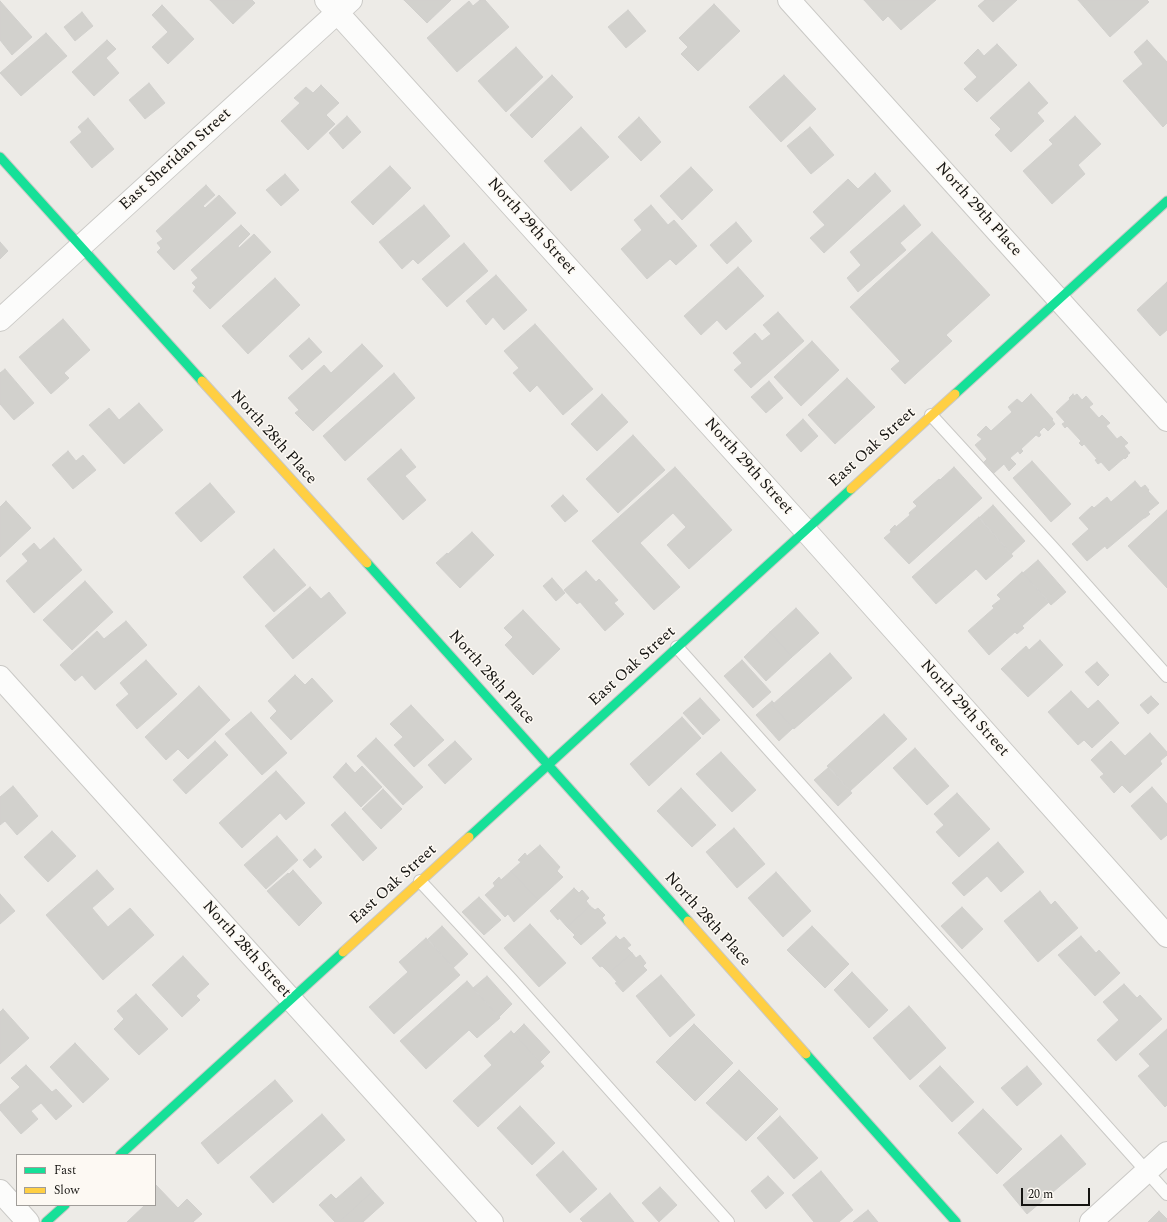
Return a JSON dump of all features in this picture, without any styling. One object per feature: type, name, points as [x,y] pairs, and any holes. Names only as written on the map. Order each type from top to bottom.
[{"type":"street","name":"North 29th Place","points":[[789,0],[1167,420]]},
{"type":"street","name":"East Sheridan Street","points":[[0,320],[81,247],[338,4]]},
{"type":"street","name":"North 29th Street","points":[[338,4],[1167,936]]},
{"type":"street","name":"North 28th Place","points":[[0,157],[548,764],[956,1222]]},
{"type":"street","name":"East Oak Street","points":[[121,1154],[1167,201]]},
{"type":"street","name":"North 28th Street","points":[[0,677],[492,1222]]},
{"type":"street","points":[[1091,1222],[1167,1153]]},
{"type":"street","points":[[0,1191],[28,1222]]},
{"type":"street","points":[[46,1222],[64,1206]]},
{"type":"lane","points":[[931,416],[1053,548],[1167,676]]},
{"type":"lane","points":[[677,647],[1167,1194]]},
{"type":"lane","points":[[420,882],[511,979],[728,1222]]},
{"type":"building","points":[[210,0],[252,0],[255,3],[233,24]]},
{"type":"building","points":[[404,0],[451,0],[427,23]]},
{"type":"building","points":[[480,0],[485,0],[509,27],[457,72],[427,38],[469,1],[473,6]]},
{"type":"building","points":[[864,0],[936,0],[901,30],[888,16],[883,21]]},
{"type":"building","points":[[985,0],[1017,0],[993,22],[978,6]]},
{"type":"building","points":[[1078,0],[1147,0],[1149,2],[1110,37]]},
{"type":"building","points":[[0,1],[32,37],[12,55],[0,40]]},
{"type":"building","points":[[714,4],[740,31],[698,71],[681,54],[688,47],[679,38]]},
{"type":"building","points":[[162,5],[194,39],[168,64],[152,47],[168,32],[152,15]]},
{"type":"building","points":[[628,10],[646,31],[626,48],[608,27]]},
{"type":"building","points":[[82,12],[93,26],[75,41],[64,27]]},
{"type":"building","points":[[46,33],[67,56],[21,96],[0,73]]},
{"type":"building","points":[[107,40],[116,49],[106,58],[119,73],[94,96],[72,72]]},
{"type":"building","points":[[1147,40],[1167,62],[1167,123],[1163,127],[1123,81],[1143,64],[1134,52]]},
{"type":"building","points":[[997,44],[1017,65],[977,102],[964,89],[977,77],[964,63],[978,49],[984,56]]},
{"type":"building","points":[[516,47],[543,77],[506,112],[478,81]]},
{"type":"building","points":[[552,75],[573,97],[532,138],[510,115]]},
{"type":"building","points":[[784,75],[816,109],[781,142],[749,107]]},
{"type":"building","points":[[1029,82],[1048,103],[1037,113],[1044,121],[1011,152],[995,135],[1001,129],[990,118]]},
{"type":"building","points":[[149,83],[165,103],[145,119],[129,100]]},
{"type":"building","points":[[321,85],[339,103],[326,115],[335,124],[308,150],[281,121],[300,103],[294,98],[306,87],[313,93]]},
{"type":"building","points":[[347,116],[361,132],[343,149],[329,133]]},
{"type":"building","points":[[1075,116],[1101,144],[1078,165],[1085,174],[1052,204],[1023,171],[1053,144],[1049,140]]},
{"type":"building","points":[[639,117],[661,142],[641,161],[618,137]]},
{"type":"building","points":[[88,118],[114,149],[92,168],[70,142],[82,132],[78,127]]},
{"type":"building","points":[[581,127],[609,157],[571,191],[544,161]]},
{"type":"building","points":[[810,127],[834,155],[811,174],[787,146]]},
{"type":"building","points":[[390,166],[411,188],[373,225],[351,202]]},
{"type":"building","points":[[691,167],[713,190],[682,220],[660,196]]},
{"type":"building","points":[[875,173],[891,191],[824,253],[810,238],[825,225],[813,212],[848,179],[858,189]]},
{"type":"building","points":[[285,174],[299,190],[281,206],[266,190]]},
{"type":"building","points":[[206,185],[215,195],[203,206],[205,208],[219,195],[236,213],[174,270],[157,252],[161,248],[157,243],[163,239],[156,231]]},
{"type":"building","points":[[424,205],[450,236],[418,264],[413,259],[402,269],[379,242]]},
{"type":"building","points":[[651,205],[668,225],[674,220],[697,246],[676,265],[670,259],[647,279],[621,249],[642,230],[634,220]]},
{"type":"building","points":[[904,205],[921,225],[900,243],[906,250],[858,292],[847,278],[861,265],[850,252]]},
{"type":"building","points":[[736,222],[752,241],[727,264],[710,245]]},
{"type":"building","points":[[241,225],[250,234],[238,246],[239,248],[254,234],[271,252],[210,309],[193,291],[196,287],[192,283],[198,278],[191,270]]},
{"type":"building","points":[[932,232],[990,295],[946,335],[952,341],[905,384],[891,369],[900,361],[850,307]]},
{"type":"building","points":[[0,242],[8,251],[0,259]]},
{"type":"building","points":[[464,243],[488,271],[447,307],[422,279]]},
{"type":"building","points":[[738,267],[764,296],[726,330],[717,320],[701,335],[684,316]]},
{"type":"building","points":[[496,275],[527,310],[504,330],[493,317],[486,325],[466,301]]},
{"type":"building","points":[[275,278],[300,305],[248,354],[222,326]]},
{"type":"building","points":[[1167,282],[1167,330],[1160,336],[1137,310]]},
{"type":"building","points":[[778,312],[804,341],[751,388],[734,370],[742,363],[733,353],[755,333],[762,341],[771,334],[763,325]]},
{"type":"building","points":[[63,319],[90,350],[64,373],[69,378],[51,394],[19,357]]},
{"type":"building","points":[[535,324],[593,389],[563,415],[537,385],[530,392],[513,373],[519,368],[504,351]]},
{"type":"building","points":[[309,338],[322,352],[302,370],[289,356]]},
{"type":"building","points":[[812,341],[839,370],[801,406],[774,377]]},
{"type":"building","points":[[362,344],[383,366],[313,431],[295,413],[299,410],[288,398],[324,365],[331,373]]},
{"type":"building","points":[[5,369],[34,403],[14,420],[0,404],[0,373]]},
{"type":"building","points":[[394,373],[415,398],[345,461],[323,436]]},
{"type":"building","points":[[847,378],[875,407],[835,444],[808,415]]},
{"type":"building","points":[[769,381],[783,398],[766,413],[751,397]]},
{"type":"building","points":[[602,394],[628,422],[597,451],[571,424]]},
{"type":"building","points":[[1031,394],[1053,419],[1052,420],[1055,424],[1048,431],[1044,427],[1039,432],[1041,435],[1039,437],[1036,435],[1021,449],[1023,451],[1020,454],[1018,451],[1010,458],[1016,464],[1009,471],[1004,464],[994,473],[984,462],[987,459],[975,445],[982,439],[977,435],[986,426],[991,431],[1012,412],[1008,407],[1017,399],[1022,403]]},
{"type":"building","points":[[1073,394],[1074,396],[1077,394],[1082,400],[1086,396],[1093,404],[1089,407],[1099,418],[1102,415],[1110,423],[1106,426],[1117,439],[1121,436],[1128,443],[1124,446],[1130,453],[1127,455],[1128,456],[1109,471],[1101,462],[1098,464],[1095,460],[1097,459],[1084,444],[1082,446],[1079,443],[1081,441],[1067,426],[1065,428],[1062,424],[1065,422],[1056,412],[1070,399],[1069,398]]},
{"type":"building","points":[[139,403],[163,430],[124,464],[89,425],[109,408],[119,420]]},
{"type":"building","points":[[803,419],[818,436],[801,452],[786,435]]},
{"type":"building","points":[[633,435],[665,470],[618,513],[586,479]]},
{"type":"building","points":[[401,449],[416,467],[405,476],[426,500],[403,520],[367,479]]},
{"type":"building","points":[[68,451],[76,461],[83,455],[96,470],[73,489],[52,465]]},
{"type":"building","points":[[1032,461],[1071,504],[1051,522],[1013,478]]},
{"type":"building","points":[[675,467],[732,530],[689,569],[667,545],[686,527],[673,513],[640,543],[680,587],[654,610],[592,541]]},
{"type":"building","points":[[954,467],[982,498],[909,564],[884,538],[891,532],[890,530],[895,525],[896,527],[910,515],[909,513],[917,506],[913,502]]},
{"type":"building","points":[[1135,481],[1141,488],[1145,485],[1149,490],[1148,491],[1159,503],[1148,512],[1150,514],[1107,549],[1105,546],[1087,561],[1072,544],[1089,529],[1079,518],[1092,506],[1094,508],[1107,497],[1111,502]]},
{"type":"building","points":[[210,483],[235,512],[201,542],[175,513]]},
{"type":"building","points":[[563,495],[578,511],[565,522],[551,506]]},
{"type":"building","points":[[6,501],[31,528],[0,557],[0,507]]},
{"type":"building","points":[[993,505],[1025,541],[1011,554],[979,518]]},
{"type":"building","points":[[1167,510],[1167,588],[1128,546]]},
{"type":"building","points":[[979,517],[1013,556],[986,580],[976,569],[936,604],[912,577]]},
{"type":"building","points":[[472,532],[494,555],[460,588],[436,563]]},
{"type":"building","points":[[54,538],[82,570],[34,613],[6,581],[28,561],[22,554],[34,543],[40,550]]},
{"type":"building","points":[[274,549],[306,585],[274,612],[243,577]]},
{"type":"building","points":[[1038,560],[1066,592],[1051,605],[1023,573]]},
{"type":"building","points":[[586,571],[596,582],[599,579],[618,600],[614,603],[624,614],[605,631],[580,602],[577,604],[564,590]]},
{"type":"building","points":[[1022,572],[1049,602],[1022,626],[1024,628],[1017,634],[1015,632],[989,655],[968,631],[994,608],[992,606],[1001,599],[997,595]]},
{"type":"building","points":[[552,578],[565,593],[556,601],[543,586]]},
{"type":"building","points":[[85,581],[113,612],[72,650],[43,620]]},
{"type":"building","points":[[310,587],[321,599],[329,592],[346,613],[293,659],[265,626]]},
{"type":"building","points":[[796,608],[819,633],[792,657],[770,632]]},
{"type":"building","points":[[523,610],[560,649],[533,675],[505,645],[513,637],[504,628]]},
{"type":"building","points":[[126,621],[147,645],[95,690],[82,675],[75,681],[60,665],[97,631],[104,639]]},
{"type":"building","points":[[770,632],[792,657],[766,681],[744,657]]},
{"type":"building","points":[[1040,640],[1063,665],[1028,697],[1001,669],[1026,646],[1029,650]]},
{"type":"building","points":[[830,653],[852,678],[794,729],[772,705]]},
{"type":"building","points":[[146,660],[177,694],[137,729],[116,705],[129,694],[120,683]]},
{"type":"building","points":[[742,660],[771,692],[753,708],[724,676]]},
{"type":"building","points":[[1097,662],[1109,675],[1098,686],[1085,672]]},
{"type":"building","points":[[295,675],[305,685],[312,678],[333,701],[291,740],[270,718],[277,711],[268,701]]},
{"type":"building","points":[[199,686],[230,720],[188,759],[178,749],[166,760],[145,737]]},
{"type":"building","points":[[1071,691],[1088,709],[1098,700],[1119,723],[1092,748],[1084,740],[1078,745],[1048,712]]},
{"type":"building","points":[[1151,696],[1159,704],[1148,714],[1140,705]]},
{"type":"building","points":[[700,698],[720,720],[703,735],[683,713]]},
{"type":"building","points":[[772,701],[774,703],[772,705],[793,728],[779,741],[756,715]]},
{"type":"building","points":[[411,705],[444,740],[414,767],[394,745],[403,737],[390,724]]},
{"type":"building","points":[[251,712],[287,753],[262,775],[225,734]]},
{"type":"building","points":[[884,714],[907,739],[850,791],[827,766]]},
{"type":"building","points":[[682,717],[701,738],[649,786],[630,764]]},
{"type":"building","points":[[1150,733],[1167,752],[1167,755],[1160,761],[1162,764],[1130,793],[1122,785],[1114,793],[1100,777],[1104,774],[1091,760],[1111,741],[1125,756]]},
{"type":"building","points":[[376,738],[423,787],[403,805],[357,756]]},
{"type":"building","points":[[215,741],[228,755],[186,794],[173,780]]},
{"type":"building","points":[[455,741],[472,759],[445,784],[428,765]]},
{"type":"building","points":[[915,748],[949,786],[927,805],[893,768]]},
{"type":"building","points":[[721,752],[756,790],[732,812],[696,774]]},
{"type":"building","points":[[346,763],[355,773],[362,766],[382,787],[361,807],[333,777]]},
{"type":"building","points":[[829,767],[852,793],[838,806],[814,780]]},
{"type":"building","points":[[276,771],[305,803],[286,820],[280,813],[242,848],[219,823]]},
{"type":"building","points":[[13,786],[38,816],[17,835],[5,821],[0,825],[0,797]]},
{"type":"building","points":[[1152,787],[1167,804],[1167,835],[1161,840],[1131,806]]},
{"type":"building","points":[[681,788],[716,825],[692,847],[657,811]]},
{"type":"building","points":[[383,789],[402,809],[381,829],[362,809]]},
{"type":"building","points":[[957,793],[990,829],[959,857],[936,832],[944,825],[934,814]]},
{"type":"building","points":[[345,812],[377,848],[363,861],[331,825]]},
{"type":"building","points":[[734,828],[765,864],[737,888],[706,852]]},
{"type":"building","points":[[52,831],[76,856],[48,882],[24,857]]},
{"type":"building","points":[[277,836],[298,860],[266,889],[244,865]]},
{"type":"building","points":[[998,842],[1024,872],[1001,892],[987,876],[964,896],[952,883]]},
{"type":"building","points":[[540,845],[560,867],[557,871],[563,877],[538,900],[511,871],[521,862],[518,860],[525,853],[527,856]]},
{"type":"building","points":[[315,849],[322,857],[310,868],[303,860]]},
{"type":"building","points":[[97,870],[114,889],[92,908],[108,927],[130,908],[154,935],[103,980],[46,915]]},
{"type":"building","points":[[293,870],[322,903],[299,926],[267,891]]},
{"type":"building","points":[[511,871],[538,900],[514,922],[508,914],[505,917],[485,895],[495,886],[493,883],[499,877],[501,880]]},
{"type":"building","points":[[776,872],[811,911],[783,937],[748,898]]},
{"type":"building","points":[[574,888],[579,893],[582,890],[589,898],[586,901],[590,906],[567,927],[550,911]]},
{"type":"building","points":[[1040,891],[1051,905],[1055,901],[1078,928],[1038,962],[1004,921]]},
{"type":"building","points":[[0,894],[15,911],[0,924]]},
{"type":"building","points":[[479,897],[501,920],[484,935],[462,912]]},
{"type":"building","points":[[590,906],[595,910],[598,908],[605,915],[602,918],[606,923],[581,945],[573,937],[575,935],[567,927]]},
{"type":"building","points":[[962,907],[983,929],[962,949],[941,926]]},
{"type":"building","points":[[530,924],[566,963],[539,987],[504,948]]},
{"type":"building","points":[[442,926],[468,954],[453,968],[428,939]]},
{"type":"building","points":[[812,926],[849,964],[825,988],[787,950]]},
{"type":"building","points":[[616,936],[620,940],[624,937],[631,945],[627,948],[632,953],[609,973],[602,966],[600,967],[592,958]]},
{"type":"building","points":[[1081,936],[1096,953],[1099,950],[1120,973],[1095,996],[1058,955]]},
{"type":"building","points":[[426,938],[460,975],[394,1034],[369,1007],[408,972],[399,962]]},
{"type":"building","points":[[632,953],[636,958],[640,955],[646,963],[643,966],[647,970],[623,992],[609,973]]},
{"type":"building","points":[[183,956],[209,984],[196,996],[200,1000],[182,1017],[152,985]]},
{"type":"building","points":[[852,972],[888,1010],[869,1028],[834,990]]},
{"type":"building","points":[[661,975],[695,1015],[670,1037],[636,996]]},
{"type":"building","points":[[487,976],[512,1004],[499,1017],[473,988]]},
{"type":"building","points":[[467,981],[500,1018],[477,1038],[469,1030],[426,1069],[400,1041]]},
{"type":"building","points":[[1124,984],[1137,998],[1140,995],[1162,1019],[1116,1061],[1097,1040],[1119,1020],[1103,1002]]},
{"type":"building","points":[[136,994],[168,1029],[139,1055],[114,1029],[124,1019],[117,1011]]},
{"type":"building","points":[[909,1006],[946,1048],[910,1080],[873,1038]]},
{"type":"building","points":[[3,1009],[29,1038],[0,1064],[0,1012]]},
{"type":"building","points":[[524,1024],[550,1052],[540,1062],[514,1034]]},
{"type":"building","points":[[694,1024],[733,1063],[695,1101],[656,1062]]},
{"type":"building","points":[[1167,1029],[1167,1105],[1165,1107],[1138,1076],[1150,1066],[1139,1054]]},
{"type":"building","points":[[511,1031],[544,1066],[478,1127],[453,1101],[492,1065],[484,1056]]},
{"type":"building","points":[[75,1043],[109,1079],[83,1103],[50,1067]]},
{"type":"building","points":[[26,1065],[52,1092],[56,1089],[72,1106],[56,1120],[41,1103],[31,1111],[38,1119],[21,1134],[0,1110],[0,1105],[20,1087],[11,1078]]},
{"type":"building","points":[[940,1066],[974,1102],[952,1122],[919,1086]]},
{"type":"building","points":[[1027,1066],[1042,1084],[1017,1106],[1001,1088]]},
{"type":"building","points":[[739,1070],[778,1109],[746,1141],[706,1103]]},
{"type":"building","points":[[275,1080],[293,1101],[218,1164],[201,1143]]},
{"type":"building","points":[[520,1106],[555,1143],[532,1165],[497,1128]]},
{"type":"building","points":[[983,1109],[1022,1149],[997,1174],[958,1133]]},
{"type":"building","points":[[322,1114],[345,1140],[273,1203],[250,1177]]},
{"type":"building","points":[[780,1116],[818,1158],[794,1179],[757,1138]]},
{"type":"building","points":[[1061,1135],[1086,1164],[1027,1214],[1003,1185]]},
{"type":"building","points":[[563,1151],[597,1189],[570,1213],[536,1175]]},
{"type":"building","points":[[821,1171],[853,1210],[839,1222],[814,1222],[792,1195]]},
{"type":"building","points":[[768,1176],[784,1193],[766,1209],[751,1191]]},
{"type":"building","points":[[361,1177],[373,1191],[339,1222],[335,1222],[319,1205],[331,1194],[336,1199]]},
{"type":"building","points":[[156,1185],[178,1208],[187,1199],[202,1214],[193,1222],[127,1222],[144,1206],[156,1206]]},
{"type":"building","points":[[660,1187],[677,1205],[659,1222],[642,1203]]},
{"type":"building","points":[[373,1191],[384,1203],[363,1222],[339,1222]]},
{"type":"building","points":[[610,1193],[634,1222],[583,1222],[580,1219]]},
{"type":"building","points":[[868,1210],[878,1222],[853,1222]]},
{"type":"building","points":[[1159,1211],[1167,1219],[1167,1222],[1148,1222]]},
{"type":"traffic: fast","points":[[0,157],[202,381]]},
{"type":"traffic: fast","points":[[955,394],[1167,201]]},
{"type":"traffic: fast","points":[[469,837],[851,489]]},
{"type":"traffic: fast","points":[[367,563],[688,921]]},
{"type":"traffic: fast","points":[[121,1154],[343,952]]},
{"type":"traffic: fast","points":[[806,1054],[956,1222]]},
{"type":"traffic: fast","points":[[46,1222],[64,1206]]},
{"type":"traffic: slow","points":[[202,381],[367,563]]},
{"type":"traffic: slow","points":[[851,489],[955,394]]},
{"type":"traffic: slow","points":[[343,952],[469,837]]},
{"type":"traffic: slow","points":[[688,921],[806,1054]]}]
